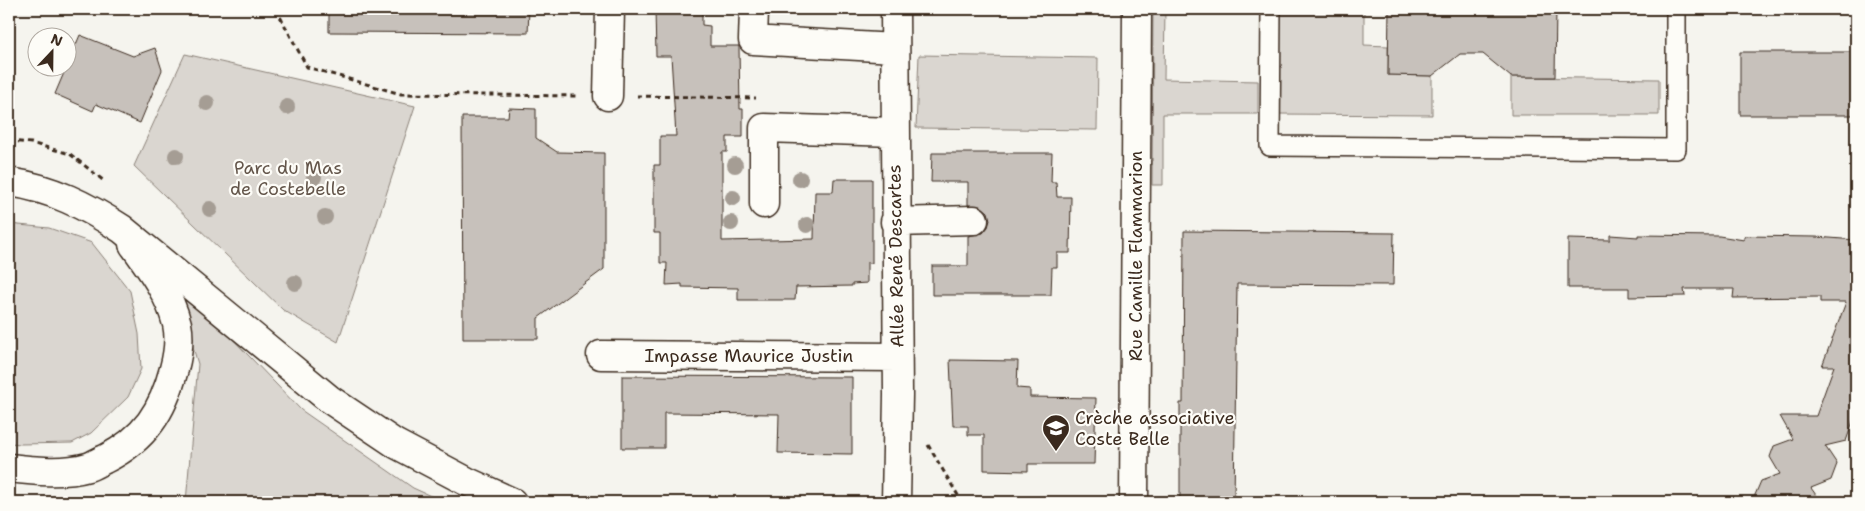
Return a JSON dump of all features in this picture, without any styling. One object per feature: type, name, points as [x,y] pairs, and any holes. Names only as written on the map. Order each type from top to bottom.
[{"type":"street","points":[[608,96],[610,9]]},
{"type":"street","points":[[754,9],[753,40],[895,48]]},
{"type":"street","name":"Allée René Descartes","points":[[895,9],[895,222],[898,357],[896,502]]},
{"type":"street","name":"Rue Camille Flammarion","points":[[1134,502],[1137,9]]},
{"type":"street","points":[[764,204],[764,128],[895,132]]},
{"type":"street","points":[[9,182],[62,196],[92,209],[122,229],[328,399],[396,444],[466,481],[512,502]]},
{"type":"street","points":[[895,222],[974,220]]},
{"type":"street","points":[[9,468],[62,471],[89,467],[114,455],[137,440],[151,424],[164,401],[178,352],[177,324],[159,279],[122,229]]},
{"type":"street","name":"Impasse Maurice Justin","points":[[601,355],[898,357]]},
{"type":"lane","points":[[1272,9],[1270,146],[1676,149],[1676,9]]},
{"type":"path","points":[[276,9],[307,67],[401,94],[758,98],[764,128]]},
{"type":"path","points":[[927,444],[962,502]]},
{"type":"green space","points":[[1153,9],[1165,9],[1164,79],[1258,81],[1258,114],[1163,114],[1163,185],[1152,185]]},
{"type":"green space","points":[[1279,9],[1364,9],[1364,45],[1388,46],[1388,75],[1432,76],[1432,115],[1278,114]]},
{"type":"green space","name":"Parc du Mas de Costebelle","points":[[185,54],[415,106],[338,342],[283,310],[134,166]]},
{"type":"green space","points":[[919,55],[1098,58],[1097,130],[916,128]]},
{"type":"green space","points":[[1511,77],[1659,79],[1659,115],[1511,115]]},
{"type":"green space","points":[[9,224],[49,228],[92,243],[130,291],[139,334],[141,369],[128,397],[91,433],[72,443],[9,443]]},
{"type":"green space","points":[[171,275],[301,410],[413,488],[444,502],[186,502],[198,364]]},
{"type":"building","points":[[329,9],[529,9],[528,33],[329,32]]},
{"type":"building","points":[[655,9],[702,9],[702,25],[710,26],[710,46],[739,46],[740,109],[743,109],[743,137],[727,137],[727,152],[722,152],[722,241],[814,239],[815,192],[833,192],[834,179],[872,179],[872,263],[867,263],[867,283],[852,284],[852,286],[796,287],[795,300],[738,300],[738,288],[682,287],[682,284],[666,285],[667,263],[660,263],[660,233],[654,233],[654,165],[660,165],[660,136],[676,136],[671,56],[656,56]]},
{"type":"building","points":[[1389,9],[1556,9],[1555,77],[1511,77],[1483,54],[1460,54],[1432,76],[1388,75]]},
{"type":"building","points":[[80,35],[133,56],[155,48],[162,70],[140,123],[96,104],[93,111],[55,94],[62,78],[78,78],[78,40]]},
{"type":"building","points":[[1740,52],[1856,52],[1856,115],[1740,115]]},
{"type":"building","points":[[509,108],[536,109],[536,138],[557,152],[604,153],[604,269],[538,318],[538,339],[463,339],[462,117],[508,117]]},
{"type":"building","points":[[932,153],[1052,153],[1051,182],[1056,182],[1057,197],[1071,197],[1070,253],[1057,253],[1057,267],[1052,267],[1051,295],[932,295],[932,266],[968,266],[968,236],[983,233],[988,227],[990,220],[988,212],[982,207],[968,205],[968,182],[931,182]]},
{"type":"building","points":[[1184,231],[1394,233],[1393,285],[1237,284],[1234,500],[1230,500],[1230,502],[1187,502],[1187,499],[1180,500],[1180,403],[1183,403]]},
{"type":"building","points":[[1610,235],[1638,237],[1638,235],[1719,236],[1744,240],[1744,236],[1816,237],[1856,240],[1856,413],[1846,441],[1825,446],[1837,464],[1831,480],[1811,488],[1821,502],[1752,502],[1761,481],[1780,474],[1770,457],[1774,446],[1793,439],[1780,416],[1816,416],[1834,366],[1822,366],[1846,302],[1820,302],[1820,297],[1733,298],[1734,289],[1684,289],[1685,296],[1629,297],[1629,288],[1568,288],[1568,239],[1610,240]]},
{"type":"building","points":[[950,360],[1018,361],[1017,388],[1030,389],[1030,397],[1096,398],[1094,464],[1028,464],[1028,471],[984,470],[984,435],[968,435],[968,426],[953,426]]},
{"type":"building","points":[[622,376],[852,377],[852,454],[778,453],[779,414],[664,413],[664,448],[622,448]]},
{"type":"place","name":"Crèche associative Coste Belle","points":[[1056,452]]}]
